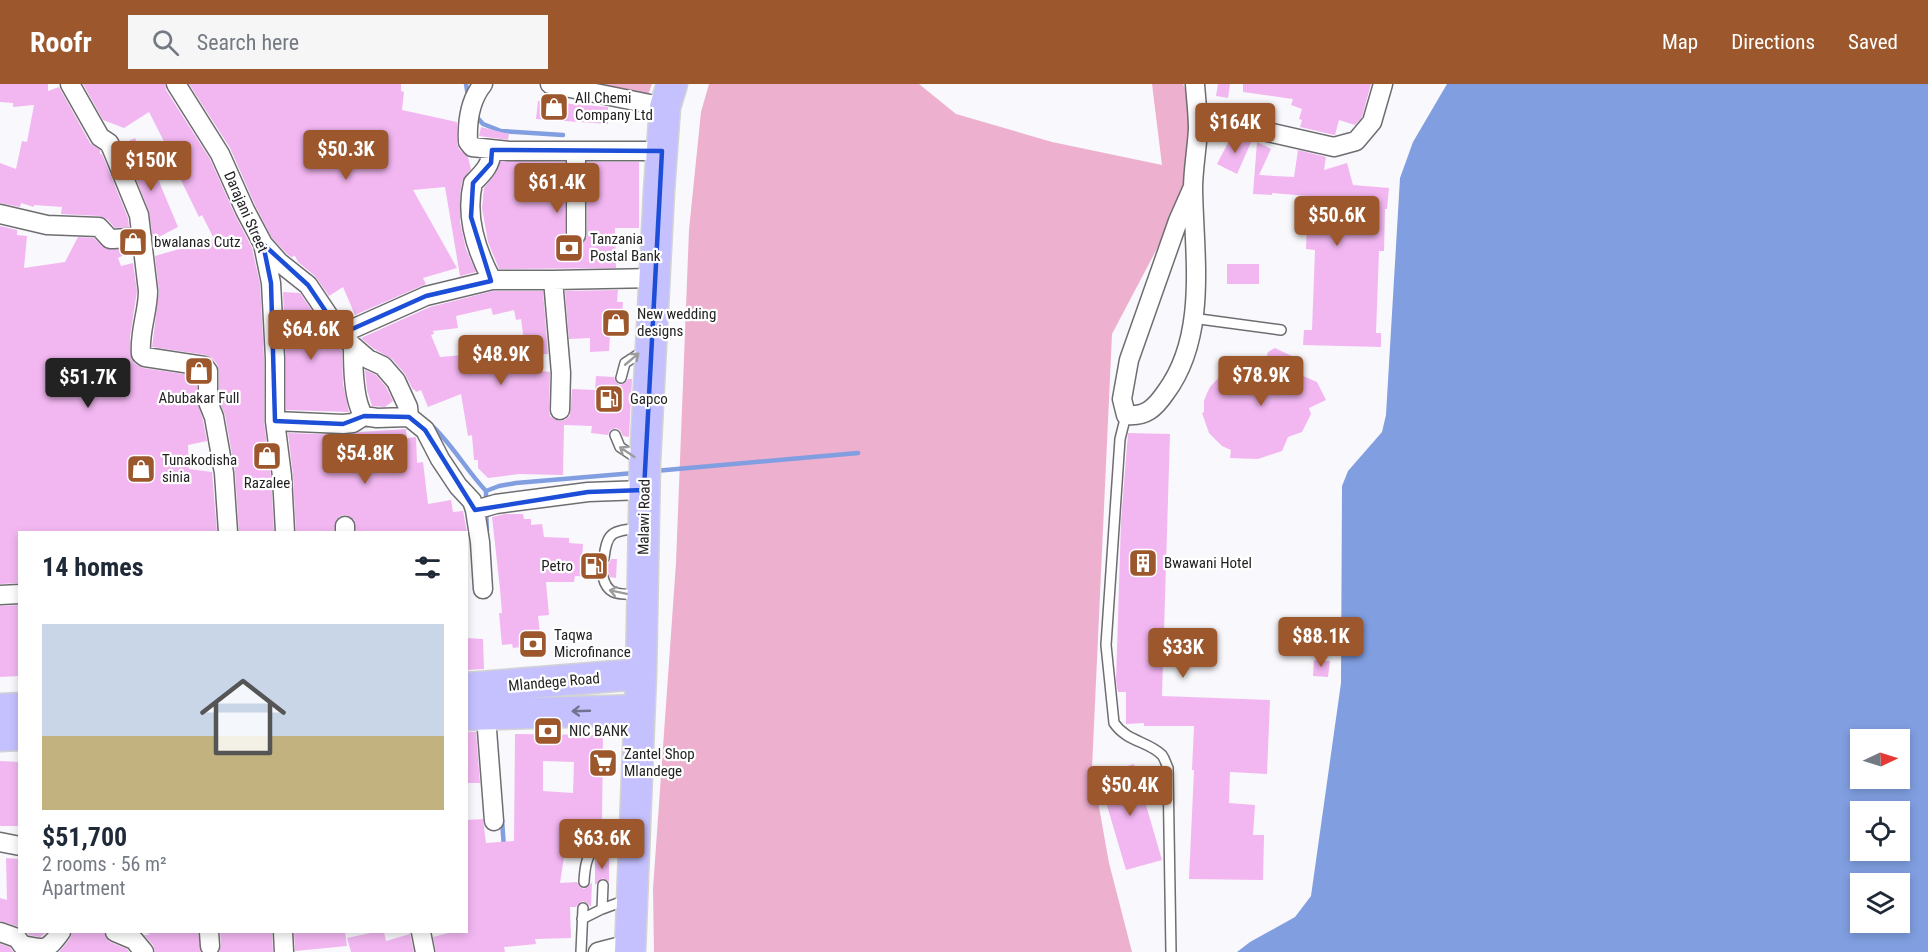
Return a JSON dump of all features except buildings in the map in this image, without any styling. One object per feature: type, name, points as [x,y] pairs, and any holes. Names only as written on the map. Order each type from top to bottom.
[{"type":"main road","name":"Malawi Road","points":[[630,948],[641,674],[645,477],[662,151],[668,95]]},
{"type":"main road","name":"Mlandege Road","points":[[476,701],[641,674]]},
{"type":"main road","name":"Mlandege Road","points":[[476,701],[639,710]]},
{"type":"main road","points":[[0,709],[18,708]]},
{"type":"main road","points":[[0,736],[18,735]]},
{"type":"street","points":[[70,84],[100,137],[109,143],[139,215],[148,303],[142,331],[141,354],[145,357],[206,368],[208,402],[214,417],[224,472],[228,531]]},
{"type":"street","name":"Darajani Street","points":[[176,84],[220,154],[263,244],[271,283],[275,358],[275,421],[282,476],[285,531]]},
{"type":"street","points":[[550,84],[668,95]]},
{"type":"street","points":[[1193,187],[1178,221],[1129,360],[1122,399],[1126,415],[1136,416],[1155,407],[1178,376],[1190,346],[1197,252],[1193,187],[1198,116],[1195,84]]},
{"type":"street","points":[[1198,116],[1334,147],[1356,141],[1372,122],[1383,84]]},
{"type":"street","points":[[478,92],[469,119],[468,135],[472,147],[492,150],[576,152],[662,151]]},
{"type":"street","points":[[492,150],[490,163],[474,183],[471,217],[478,249],[492,280]]},
{"type":"street","points":[[576,152],[576,235]]},
{"type":"street","points":[[0,214],[47,225],[99,227],[110,239],[142,237]]},
{"type":"street","points":[[263,244],[279,262],[308,285],[350,348],[358,406],[364,416]]},
{"type":"street","points":[[350,348],[426,296],[492,280],[655,278]]},
{"type":"street","points":[[553,280],[561,373],[560,411]]},
{"type":"street","points":[[350,348],[383,366],[396,381],[408,407],[409,417]]},
{"type":"street","points":[[275,421],[343,424],[353,423],[364,416],[409,417],[425,430],[440,459],[458,486],[472,501],[484,507],[588,492],[645,477]]},
{"type":"street","points":[[483,590],[484,507]]},
{"type":"street","points":[[0,596],[18,594]]},
{"type":"street","points":[[476,701],[494,821]]},
{"type":"street","points":[[0,842],[18,846]]},
{"type":"street","points":[[0,932],[17,938],[22,945],[42,948],[51,945],[60,933]]},
{"type":"street","points":[[118,933],[138,941]]},
{"type":"street","points":[[283,933],[285,952]]},
{"type":"street","points":[[421,933],[425,952]]},
{"type":"street","points":[[598,952],[630,948]]},
{"type":"lane","points":[[1192,318],[1281,330]]},
{"type":"lane","points":[[621,378],[629,359],[652,345]]},
{"type":"lane","points":[[1126,415],[1119,439],[1106,645],[1114,723],[1119,731],[1129,738],[1163,756],[1168,768],[1171,952]]},
{"type":"lane","points":[[615,435],[620,447],[645,477]]},
{"type":"lane","points":[[604,558],[605,543],[610,536],[618,530],[643,528]]},
{"type":"lane","points":[[603,577],[605,587],[610,591],[642,595]]},
{"type":"lane","points":[[603,846],[603,859]]},
{"type":"lane","points":[[584,882],[588,855],[592,850],[603,846],[634,846]]},
{"type":"lane","points":[[603,885],[603,909]]},
{"type":"lane","points":[[582,919],[631,899]]},
{"type":"lane","points":[[581,952],[583,908]]},
{"type":"highlighted area","points":[[492,150],[662,151],[644,490],[588,492],[475,510],[425,430],[409,417],[364,416],[343,424],[275,421],[271,283],[263,244],[308,285],[341,334],[426,296],[491,281],[471,217],[473,183],[491,163]]},
{"type":"shaded area","points":[[590,84],[652,84],[646,101]]},
{"type":"shaded area","points":[[709,84],[919,84],[956,114],[1052,142],[1162,165],[1152,84],[1183,84],[1188,94],[1192,129],[1190,186],[1112,334],[1092,768],[1109,863],[1132,952],[654,952],[653,889],[676,563],[689,230],[701,112]]},
{"type":"water","points":[[1447,84],[1928,84],[1928,952],[1237,952],[1250,942],[1295,917],[1311,896],[1341,683],[1342,486],[1348,471],[1382,432],[1386,415],[1400,178],[1413,142]]},
{"type":"waterway","points":[[466,84],[468,96]]},
{"type":"waterway","points":[[475,115],[483,124],[501,131],[563,135]]},
{"type":"waterway","points":[[429,423],[486,491],[486,501]]},
{"type":"waterway","points":[[655,471],[858,453]]},
{"type":"waterway","points":[[486,491],[516,483],[634,473]]},
{"type":"waterway","points":[[486,510],[487,531]]},
{"type":"waterway","points":[[502,820],[504,848]]},
{"type":"place","name":"All Chemi Company Ltd","points":[[554,107]]},
{"type":"place","name":"bwalanas Cutz","points":[[133,242]]},
{"type":"place","name":"Tanzania Postal Bank","points":[[569,248]]},
{"type":"place","name":"New wedding designs","points":[[616,323]]},
{"type":"place","name":"Abubakar Full","points":[[199,371]]},
{"type":"place","name":"Gapco","points":[[609,399]]},
{"type":"place","name":"Razalee","points":[[267,456]]},
{"type":"place","name":"Tunakodisha sinia","points":[[141,469]]},
{"type":"place","name":"Bwawani Hotel","points":[[1143,563]]},
{"type":"place","name":"Petro","points":[[594,566]]},
{"type":"place","name":"Taqwa Microfinance","points":[[533,644]]},
{"type":"place","name":"NIC BANK","points":[[548,731]]},
{"type":"place","name":"Zantel Shop Mlandege","points":[[603,763]]}]
